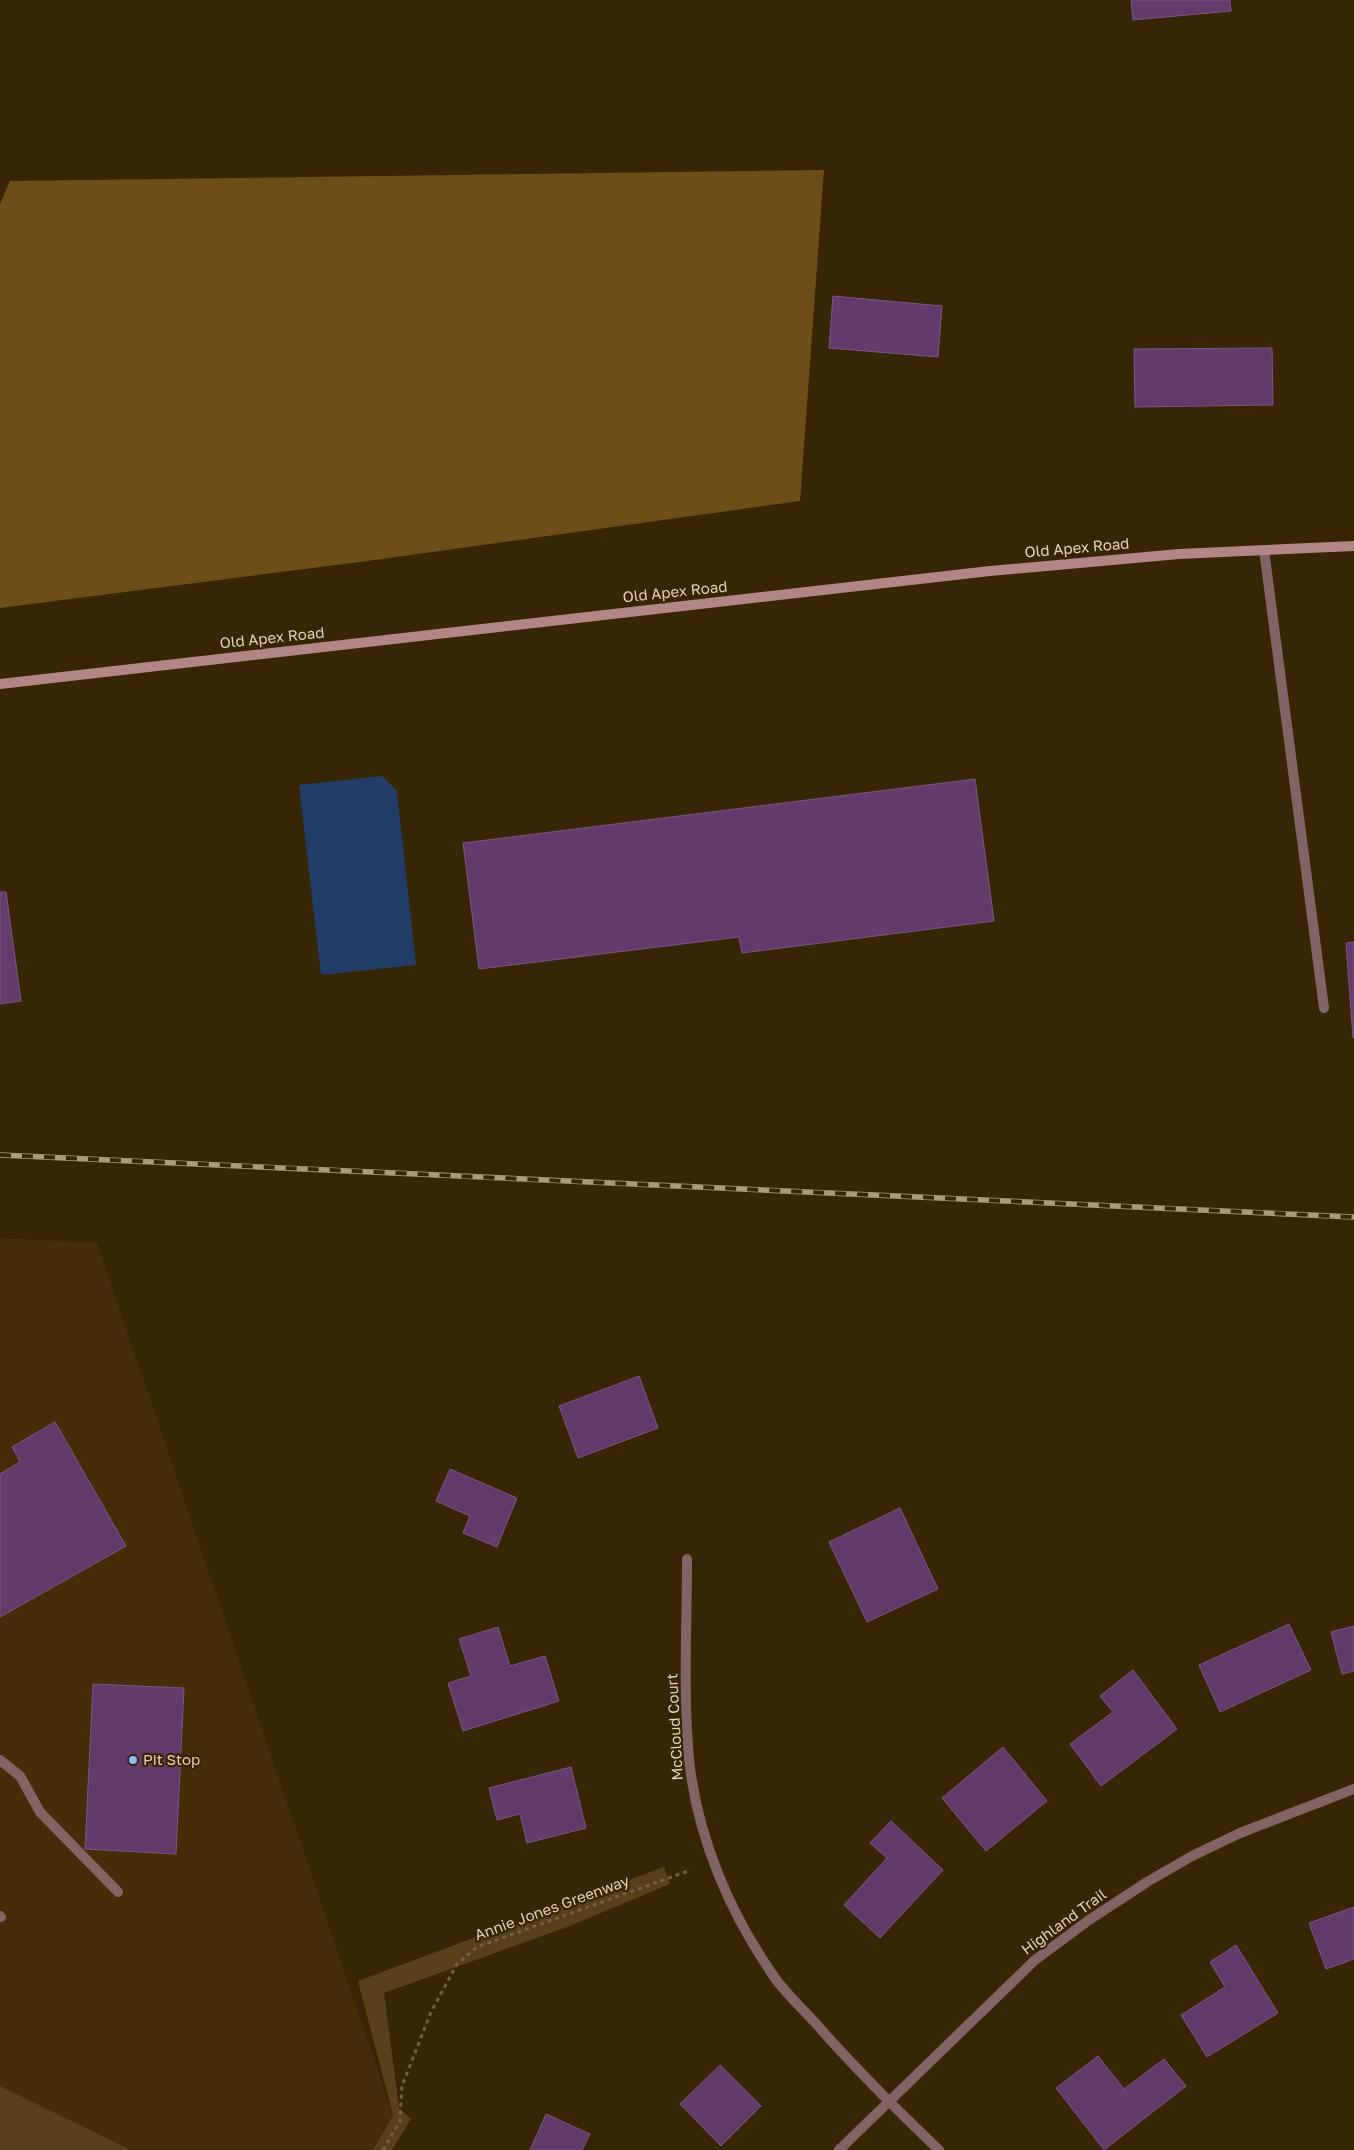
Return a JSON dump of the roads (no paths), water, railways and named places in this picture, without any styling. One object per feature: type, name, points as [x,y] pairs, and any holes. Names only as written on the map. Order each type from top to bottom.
[{"type":"main road","name":"Old Apex Road","points":[[0,684],[990,572],[1179,554],[1354,546]]},
{"type":"street","points":[[1264,550],[1324,1008]]},
{"type":"street","name":"McCloud Court","points":[[687,1559],[689,1759],[697,1804],[714,1861],[748,1937],[776,1980],[888,2101],[939,2150]]},
{"type":"street","points":[[0,1760],[20,1776],[40,1812],[118,1892]]},
{"type":"street","name":"Highland Trail","points":[[839,2150],[1035,1960],[1114,1904],[1192,1856],[1240,1833],[1354,1789]]},
{"type":"water","points":[[382,776],[397,791],[416,965],[321,975],[299,785]]},
{"type":"railway","points":[[0,1155],[1354,1217]]},
{"type":"place","name":"Pit Stop","points":[[133,1760]]}]
